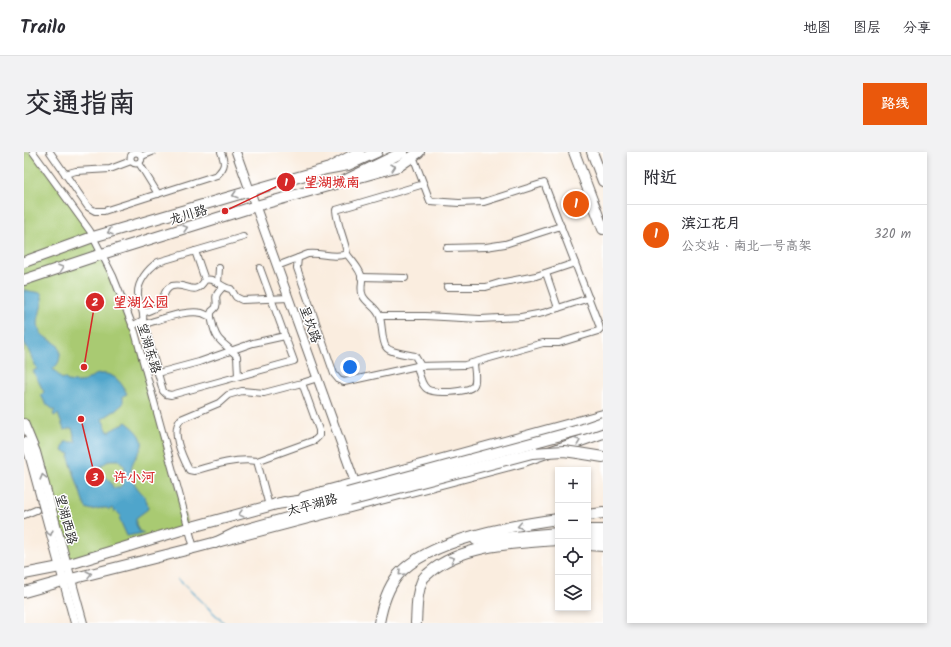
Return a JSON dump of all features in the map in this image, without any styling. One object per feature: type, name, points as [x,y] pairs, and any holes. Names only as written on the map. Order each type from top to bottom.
[{"type":"main road","points":[[326,169],[359,152]]},
{"type":"main road","name":"龙川路","points":[[24,262],[93,237],[326,169],[348,165],[378,152]]},
{"type":"main road","name":"龙川路","points":[[24,280],[256,206],[342,182],[403,152]]},
{"type":"main road","points":[[574,152],[603,229]]},
{"type":"main road","points":[[580,152],[603,214]]},
{"type":"main road","points":[[592,152],[603,181]]},
{"type":"main road","points":[[342,182],[399,166],[416,154]]},
{"type":"main road","name":"太平湖路","points":[[24,575],[63,566],[188,528],[603,415]]},
{"type":"main road","points":[[215,542],[240,531],[348,497],[603,422]]},
{"type":"main road","name":"太平湖路","points":[[24,592],[521,462],[603,433]]},
{"type":"main road","points":[[273,505],[334,496],[348,497],[532,453],[564,451],[603,457]]},
{"type":"main road","points":[[591,515],[603,513]]},
{"type":"main road","points":[[379,623],[389,588],[399,574],[412,563],[432,550],[484,532],[555,520]]},
{"type":"main road","points":[[591,530],[603,530]]},
{"type":"main road","points":[[591,538],[603,537]]},
{"type":"main road","points":[[452,544],[477,540],[555,539]]},
{"type":"main road","points":[[416,623],[418,596],[422,579],[440,564],[473,551],[503,545],[555,539]]},
{"type":"main road","points":[[591,544],[603,546]]},
{"type":"street","name":"望湖东路","points":[[33,152],[90,231],[113,276],[132,326],[155,402],[194,548]]},
{"type":"street","points":[[50,152],[88,207],[95,211],[104,211],[217,175],[224,167],[224,162],[220,152]]},
{"type":"street","points":[[131,161],[130,157],[132,153],[138,152],[142,156]]},
{"type":"street","points":[[142,156],[152,152]]},
{"type":"street","name":"呈坎路","points":[[236,152],[356,483],[362,504]]},
{"type":"street","points":[[298,258],[297,268],[334,374],[339,380],[344,382],[419,366],[465,365],[543,343],[559,343],[598,331],[600,329],[600,325],[544,183],[484,202],[459,203],[430,201],[416,154]]},
{"type":"street","points":[[139,163],[142,160],[142,156]]},
{"type":"street","points":[[65,174],[76,171],[110,169],[131,161]]},
{"type":"street","points":[[131,161],[136,164],[139,163]]},
{"type":"street","points":[[139,163],[158,194]]},
{"type":"street","points":[[424,184],[336,210],[336,216],[346,245],[347,254],[360,272],[362,294],[366,301],[378,310],[386,347],[391,351],[415,356],[419,366],[423,386],[428,390],[436,392],[466,391],[471,388],[474,385],[475,379],[474,363]]},
{"type":"street","points":[[447,248],[486,247],[505,244],[561,226]]},
{"type":"street","points":[[243,237],[158,262],[149,269],[140,284],[138,295],[143,313],[143,322],[163,391],[166,394],[171,394],[294,361],[260,268]]},
{"type":"street","points":[[195,251],[205,280]]},
{"type":"street","points":[[277,266],[308,254],[331,256],[347,254]]},
{"type":"street","points":[[447,287],[486,287],[546,273],[575,263]]},
{"type":"street","points":[[219,268],[220,285],[215,298],[217,304],[211,317],[216,336],[238,356],[238,376]]},
{"type":"street","points":[[546,273],[558,308]]},
{"type":"street","points":[[361,277],[404,278]]},
{"type":"street","points":[[143,313],[157,306],[163,299],[165,290],[170,287],[183,285],[192,289],[197,289],[205,280],[211,279],[220,285],[231,289],[236,297],[242,300],[289,298]]},
{"type":"street","points":[[380,316],[425,316],[480,319],[514,318],[543,313],[589,298]]},
{"type":"street","points":[[132,326],[143,322],[191,313],[202,313],[211,317]]},
{"type":"street","points":[[158,373],[198,362],[253,343],[284,336]]},
{"type":"street","points":[[302,382],[319,430],[319,436],[316,440],[257,462],[241,460],[194,471],[188,470],[176,433],[179,422],[182,418],[219,403],[228,395],[242,391],[264,393],[302,382],[318,378]]},
{"type":"street","name":"望湖西路","points":[[24,423],[36,452],[63,566]]},
{"type":"street","name":"望湖西路","points":[[24,442],[27,457],[82,623]]},
{"type":"street","points":[[257,462],[273,505]]},
{"type":"street","points":[[24,516],[36,510]]},
{"type":"street","name":"望湖西路","points":[[67,580],[75,623]]},
{"type":"green space","points":[[24,152],[33,152],[90,231],[135,332],[188,528],[67,565],[24,423]]},
{"type":"water","points":[[24,290],[41,293],[42,302],[38,320],[39,329],[45,337],[56,343],[60,350],[59,360],[53,369],[62,379],[64,378],[68,381],[80,382],[85,381],[95,375],[106,374],[111,375],[122,385],[127,394],[123,396],[123,404],[102,419],[108,432],[126,422],[137,431],[142,439],[142,446],[133,463],[131,471],[135,484],[148,504],[148,509],[136,518],[136,524],[139,531],[144,533],[127,536],[119,518],[121,516],[116,511],[114,512],[112,508],[109,510],[107,508],[101,508],[91,510],[86,508],[69,458],[70,454],[62,451],[65,442],[76,442],[72,428],[64,430],[58,414],[54,416],[53,413],[55,411],[45,403],[41,395],[44,392],[33,371],[37,369],[24,341]],"holes":[[[110,460],[119,460],[125,467],[124,482],[119,488],[113,488],[101,470],[102,465]]]},
{"type":"waterway","points":[[178,579],[224,623]]},
{"type":"place","name":"滨江花月","points":[[576,204]]},
{"type":"place","name":"望湖城南","points":[[225,211]]},
{"type":"place","name":"望湖公园","points":[[84,367]]},
{"type":"place","name":"许小河","points":[[81,419]]}]
